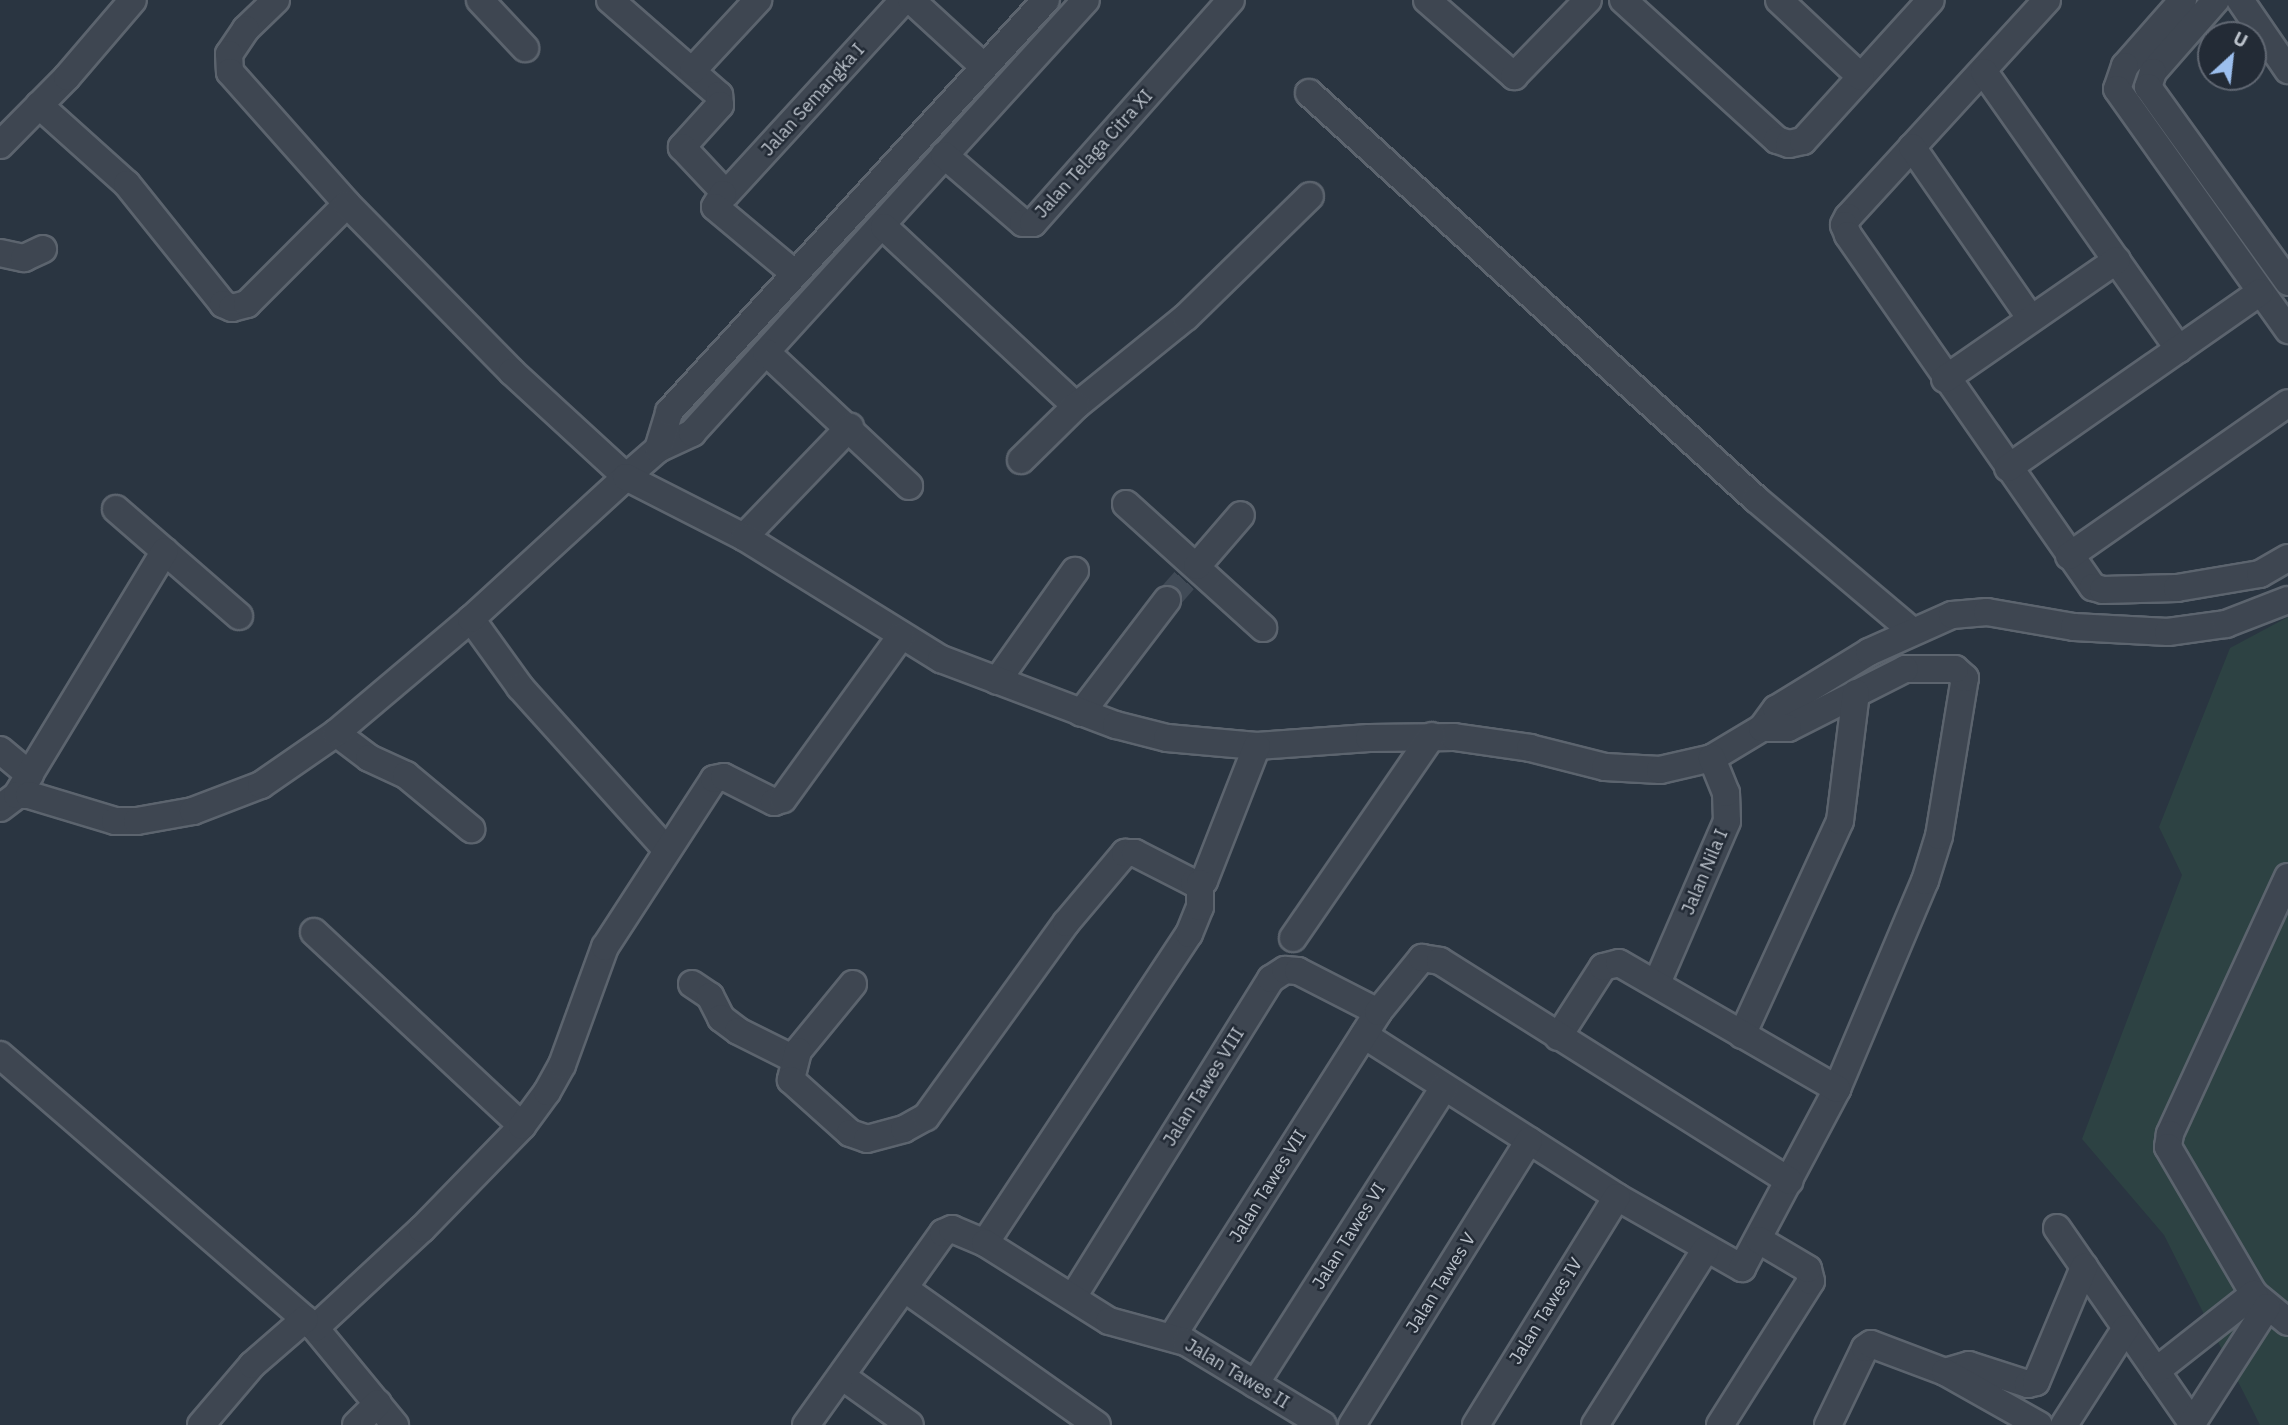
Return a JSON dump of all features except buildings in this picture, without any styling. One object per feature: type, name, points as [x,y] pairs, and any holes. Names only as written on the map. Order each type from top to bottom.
[{"type":"street","points":[[0,145],[133,0]]},
{"type":"street","points":[[276,0],[246,29],[229,54],[230,72],[347,204],[512,372],[626,477],[744,537],[901,636],[998,681],[1081,713],[1167,737],[1257,746],[1432,736],[1502,743],[1634,770],[1660,770],[1713,758],[1762,728],[1776,709],[1912,631],[1952,615],[1987,612],[2029,620],[2168,632],[2226,624],[2288,600]]},
{"type":"street","points":[[480,0],[525,48]]},
{"type":"street","points":[[693,70],[758,0]]},
{"type":"street","name":"Jalan Semangka I","points":[[721,193],[904,0]]},
{"type":"street","points":[[911,0],[984,67]]},
{"type":"street","points":[[658,449],[669,411],[1046,0]]},
{"type":"street","points":[[16,793],[114,821],[193,811],[261,785],[336,733],[471,619],[658,449],[692,433],[884,227],[944,155],[1086,0]]},
{"type":"street","name":"Jalan Telaga Citra XI","points":[[944,155],[1023,223],[1033,223],[1231,0]]},
{"type":"street","points":[[1427,0],[1514,76],[1586,1]]},
{"type":"street","points":[[1623,0],[1777,140],[1803,141],[1930,0]]},
{"type":"street","points":[[1779,0],[1861,77]]},
{"type":"street","points":[[2048,0],[1844,225],[1945,379],[2086,580],[2103,590],[2177,588],[2245,577],[2288,558]]},
{"type":"street","points":[[2183,0],[2125,66],[2117,89],[2260,292],[2284,316]]},
{"type":"street","points":[[2216,0],[2153,72],[2148,87],[2288,282]]},
{"type":"street","points":[[2240,0],[2288,70]]},
{"type":"street","points":[[617,2],[693,70],[721,99],[682,148],[721,193],[715,207],[794,273]]},
{"type":"street","points":[[1984,72],[2179,349]]},
{"type":"street","points":[[1310,93],[1756,499],[1912,631]]},
{"type":"street","points":[[39,104],[127,184],[223,304],[232,309],[247,303],[347,204]]},
{"type":"street","points":[[1912,147],[2031,319]]},
{"type":"street","points":[[1021,460],[1076,406],[1186,317],[1310,196]]},
{"type":"street","points":[[884,227],[1076,406]]},
{"type":"street","points":[[0,253],[24,258],[43,249]]},
{"type":"street","points":[[1945,379],[2117,260]]},
{"type":"street","points":[[2008,468],[2260,292]]},
{"type":"street","points":[[766,352],[850,427],[909,486]]},
{"type":"street","points":[[2069,556],[2288,403]]},
{"type":"street","points":[[744,537],[850,427]]},
{"type":"street","points":[[1126,504],[1263,628]]},
{"type":"street","points":[[116,509],[239,617]]},
{"type":"street","points":[[1197,566],[1241,515]]},
{"type":"street","points":[[16,793],[164,551]]},
{"type":"street","points":[[998,681],[1075,571]]},
{"type":"street","points":[[1081,713],[1167,600]]},
{"type":"street","points":[[471,619],[566,742],[666,849]]},
{"type":"street","points":[[201,1425],[252,1365],[310,1324],[422,1229],[522,1126],[556,1078],[595,965],[666,849],[718,775],[774,802],[783,799],[901,636]]},
{"type":"street","points":[[1364,1035],[1617,1197],[1705,1250],[1742,1268],[1837,1089],[1931,863],[1965,678],[1955,669],[1921,665],[1856,693],[1788,728],[1762,728]]},
{"type":"street","points":[[1742,1035],[1840,821],[1856,693]]},
{"type":"street","points":[[336,733],[369,758],[406,775],[471,829]]},
{"type":"street","points":[[1293,938],[1432,736]]},
{"type":"street","points":[[985,1243],[1189,934],[1200,906],[1200,883],[1208,876],[1257,746]]},
{"type":"street","points":[[0,750],[16,793]]},
{"type":"street","name":"Jalan Nila I","points":[[1657,984],[1727,821],[1726,793],[1713,758]]},
{"type":"street","points":[[853,984],[794,1059],[791,1080],[850,1133],[867,1139],[916,1124],[940,1101],[1066,923],[1125,853],[1200,883]]},
{"type":"street","points":[[2270,1307],[2168,1147],[2170,1135],[2288,877]]},
{"type":"street","points":[[314,932],[522,1126]]},
{"type":"street","name":"Jalan Tawes VII","points":[[1172,1337],[1378,1012],[1416,962],[1430,958],[1790,1181]]},
{"type":"street","points":[[1558,1037],[1610,962],[1657,984],[1837,1089]]},
{"type":"street","name":"Jalan Tawes VIII","points":[[1073,1297],[1271,979],[1285,970],[1298,971],[1378,1012]]},
{"type":"street","points":[[692,984],[710,996],[721,1018],[738,1031],[794,1059]]},
{"type":"street","points":[[0,1055],[310,1324],[395,1425]]},
{"type":"street","name":"Jalan Tawes VI","points":[[1255,1384],[1444,1087]]},
{"type":"street","name":"Jalan Tawes V","points":[[1352,1425],[1529,1141]]},
{"type":"street","name":"Jalan Tawes IV","points":[[1476,1425],[1617,1197]]},
{"type":"street","points":[[2057,1228],[2191,1424],[2270,1307]]},
{"type":"street","name":"Jalan Tawes II","points":[[806,1425],[843,1377],[943,1233],[961,1230],[1119,1325],[1172,1337],[1255,1384],[1310,1422]]},
{"type":"street","points":[[1720,1425],[1811,1281],[1808,1269],[1759,1240]]},
{"type":"street","points":[[1595,1425],[1705,1250]]},
{"type":"street","points":[[1945,1372],[1969,1365],[2028,1384],[2036,1382],[2084,1267]]},
{"type":"street","points":[[905,1289],[1097,1425]]},
{"type":"street","points":[[2156,1371],[2270,1307]]},
{"type":"street","points":[[2064,1425],[2126,1328]]},
{"type":"street","points":[[1828,1425],[1865,1348],[1871,1345],[1945,1372],[2039,1425]]},
{"type":"street","points":[[843,1377],[910,1425]]},
{"type":"street","points":[[356,1425],[378,1403]]},
{"type":"green space","points":[[2288,617],[2288,1425],[2260,1425],[2164,1235],[2082,1139],[2182,875],[2159,827],[2230,648]]},
{"type":"tunnel","points":[[1167,600],[1197,566]]}]
